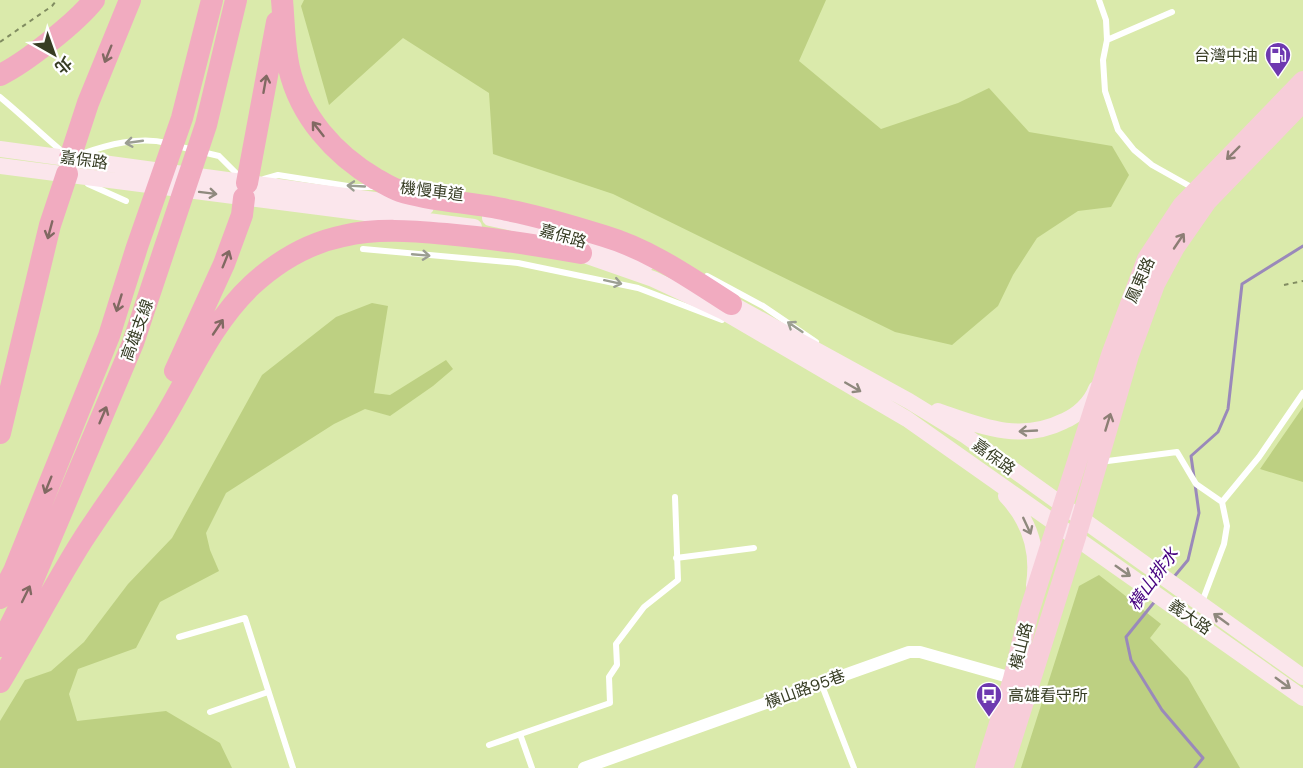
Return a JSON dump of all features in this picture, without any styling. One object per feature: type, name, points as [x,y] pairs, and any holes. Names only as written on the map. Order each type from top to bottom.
[{"type":"highway","points":[[0,75],[29,57],[56,36],[94,0]]},
{"type":"highway","points":[[0,433],[50,225],[88,103],[130,0]]},
{"type":"highway","name":"高雄支線","points":[[0,598],[14,571],[109,336],[182,118],[212,0]]},
{"type":"highway","name":"高雄支線","points":[[0,646],[32,582],[129,354],[206,125],[236,0]]},
{"type":"highway","points":[[281,0],[289,68],[299,97],[309,117],[344,157],[389,186],[425,198],[507,210],[605,236],[658,257],[731,304]]},
{"type":"highway","points":[[98,519],[186,350],[239,226],[281,0]]},
{"type":"highway","points":[[0,682],[82,540],[160,426],[211,336],[229,310],[251,286],[273,268],[309,246],[341,236],[373,231],[422,232],[507,239],[581,253]]},
{"type":"main road","name":"鳳東路","points":[[1078,528],[1129,355],[1155,284],[1170,256],[1207,201],[1303,81]]},
{"type":"main road","name":"鳳東路","points":[[1061,516],[1111,355],[1147,259],[1182,206],[1196,190],[1266,129],[1303,102]]},
{"type":"main road","name":"橫山路","points":[[1003,768],[1021,681],[1029,612],[1061,516]]},
{"type":"main road","name":"橫山路","points":[[985,768],[1021,681],[1078,528]]},
{"type":"street","name":"嘉保路","points":[[0,149],[69,166],[246,190],[456,224],[527,238],[581,253],[653,279],[724,312],[907,419],[975,466],[1061,516]]},
{"type":"street","name":"嘉保路","points":[[0,166],[69,166]]},
{"type":"street","name":"嘉保路","points":[[246,190],[426,207],[494,218],[558,233],[629,257],[731,304],[909,401],[966,436],[1061,516]]},
{"type":"street","points":[[909,401],[977,425],[1005,431],[1043,430],[1068,420],[1085,406],[1093,397],[1111,355]]},
{"type":"street","points":[[975,466],[1013,504],[1031,532],[1035,572],[1029,612]]},
{"type":"street","points":[[1061,516],[1078,528]]},
{"type":"street","name":"義大路","points":[[1078,528],[1201,604],[1303,698]]},
{"type":"street","name":"義大路","points":[[1078,528],[1242,644],[1303,677]]},
{"type":"street","name":"橫山路95巷","points":[[584,768],[909,652],[920,652],[1021,681]]},
{"type":"lane","points":[[1099,0],[1106,20],[1107,40],[1103,60],[1105,92],[1118,130],[1134,150],[1152,165],[1196,190]]},
{"type":"lane","points":[[1107,40],[1172,12]]},
{"type":"lane","points":[[0,97],[20,113],[69,166],[126,201]]},
{"type":"lane","points":[[0,174],[69,166],[104,146],[154,140],[219,156],[246,190]]},
{"type":"lane","name":"機慢車道","points":[[246,190],[278,175],[354,187],[389,186],[420,189]]},
{"type":"lane","name":"機慢車道","points":[[461,195],[553,214],[616,235],[678,262]]},
{"type":"lane","points":[[363,249],[518,263],[638,288],[766,336]]},
{"type":"lane","points":[[699,272],[763,306],[811,338],[859,375]]},
{"type":"lane","points":[[1222,502],[1259,457],[1303,393]]},
{"type":"lane","points":[[1097,463],[1177,452],[1196,484],[1222,502],[1227,526],[1224,544],[1201,604]]},
{"type":"lane","points":[[489,745],[610,703],[609,677],[617,665],[616,644],[644,607],[678,580],[675,497]]},
{"type":"lane","points":[[676,558],[754,548]]},
{"type":"lane","points":[[179,638],[245,618],[293,768]]},
{"type":"lane","points":[[821,683],[854,768]]},
{"type":"lane","points":[[210,712],[268,692]]},
{"type":"lane","points":[[520,734],[532,768]]},
{"type":"path","points":[[0,42],[52,6],[57,0]]},
{"type":"path","points":[[1284,285],[1303,281]]},
{"type":"green space","points":[[304,0],[826,0],[799,61],[881,129],[958,103],[989,88],[1029,132],[1112,146],[1129,175],[1111,207],[1078,211],[1037,238],[1013,275],[998,306],[952,345],[895,332],[613,194],[493,154],[489,93],[403,38],[329,105],[301,6]]},
{"type":"green space","points":[[372,303],[388,306],[374,393],[390,395],[446,360],[453,369],[390,416],[365,409],[334,424],[226,493],[206,533],[219,571],[160,602],[136,648],[78,669],[69,694],[77,721],[166,711],[220,743],[232,768],[0,768],[0,721],[25,680],[51,671],[84,642],[128,584],[172,538],[262,375],[336,317]]},
{"type":"green space","points":[[1303,407],[1303,482],[1260,469]]},
{"type":"green space","points":[[1099,575],[1161,624],[1150,638],[1188,678],[1240,768],[1021,768],[1079,586]]},
{"type":"waterway","name":"橫山排水","points":[[1194,477],[1191,456],[1218,432],[1228,409],[1242,284],[1303,246]]},
{"type":"waterway","name":"橫山排水","points":[[1173,578],[1188,560],[1199,513],[1195,484]]},
{"type":"waterway","name":"橫山排水","points":[[1156,600],[1126,637],[1131,660],[1162,710],[1203,758],[1195,768]]},
{"type":"place","name":"台灣中油","points":[[1278,78]]},
{"type":"place","name":"高雄看守所","points":[[989,718]]}]
